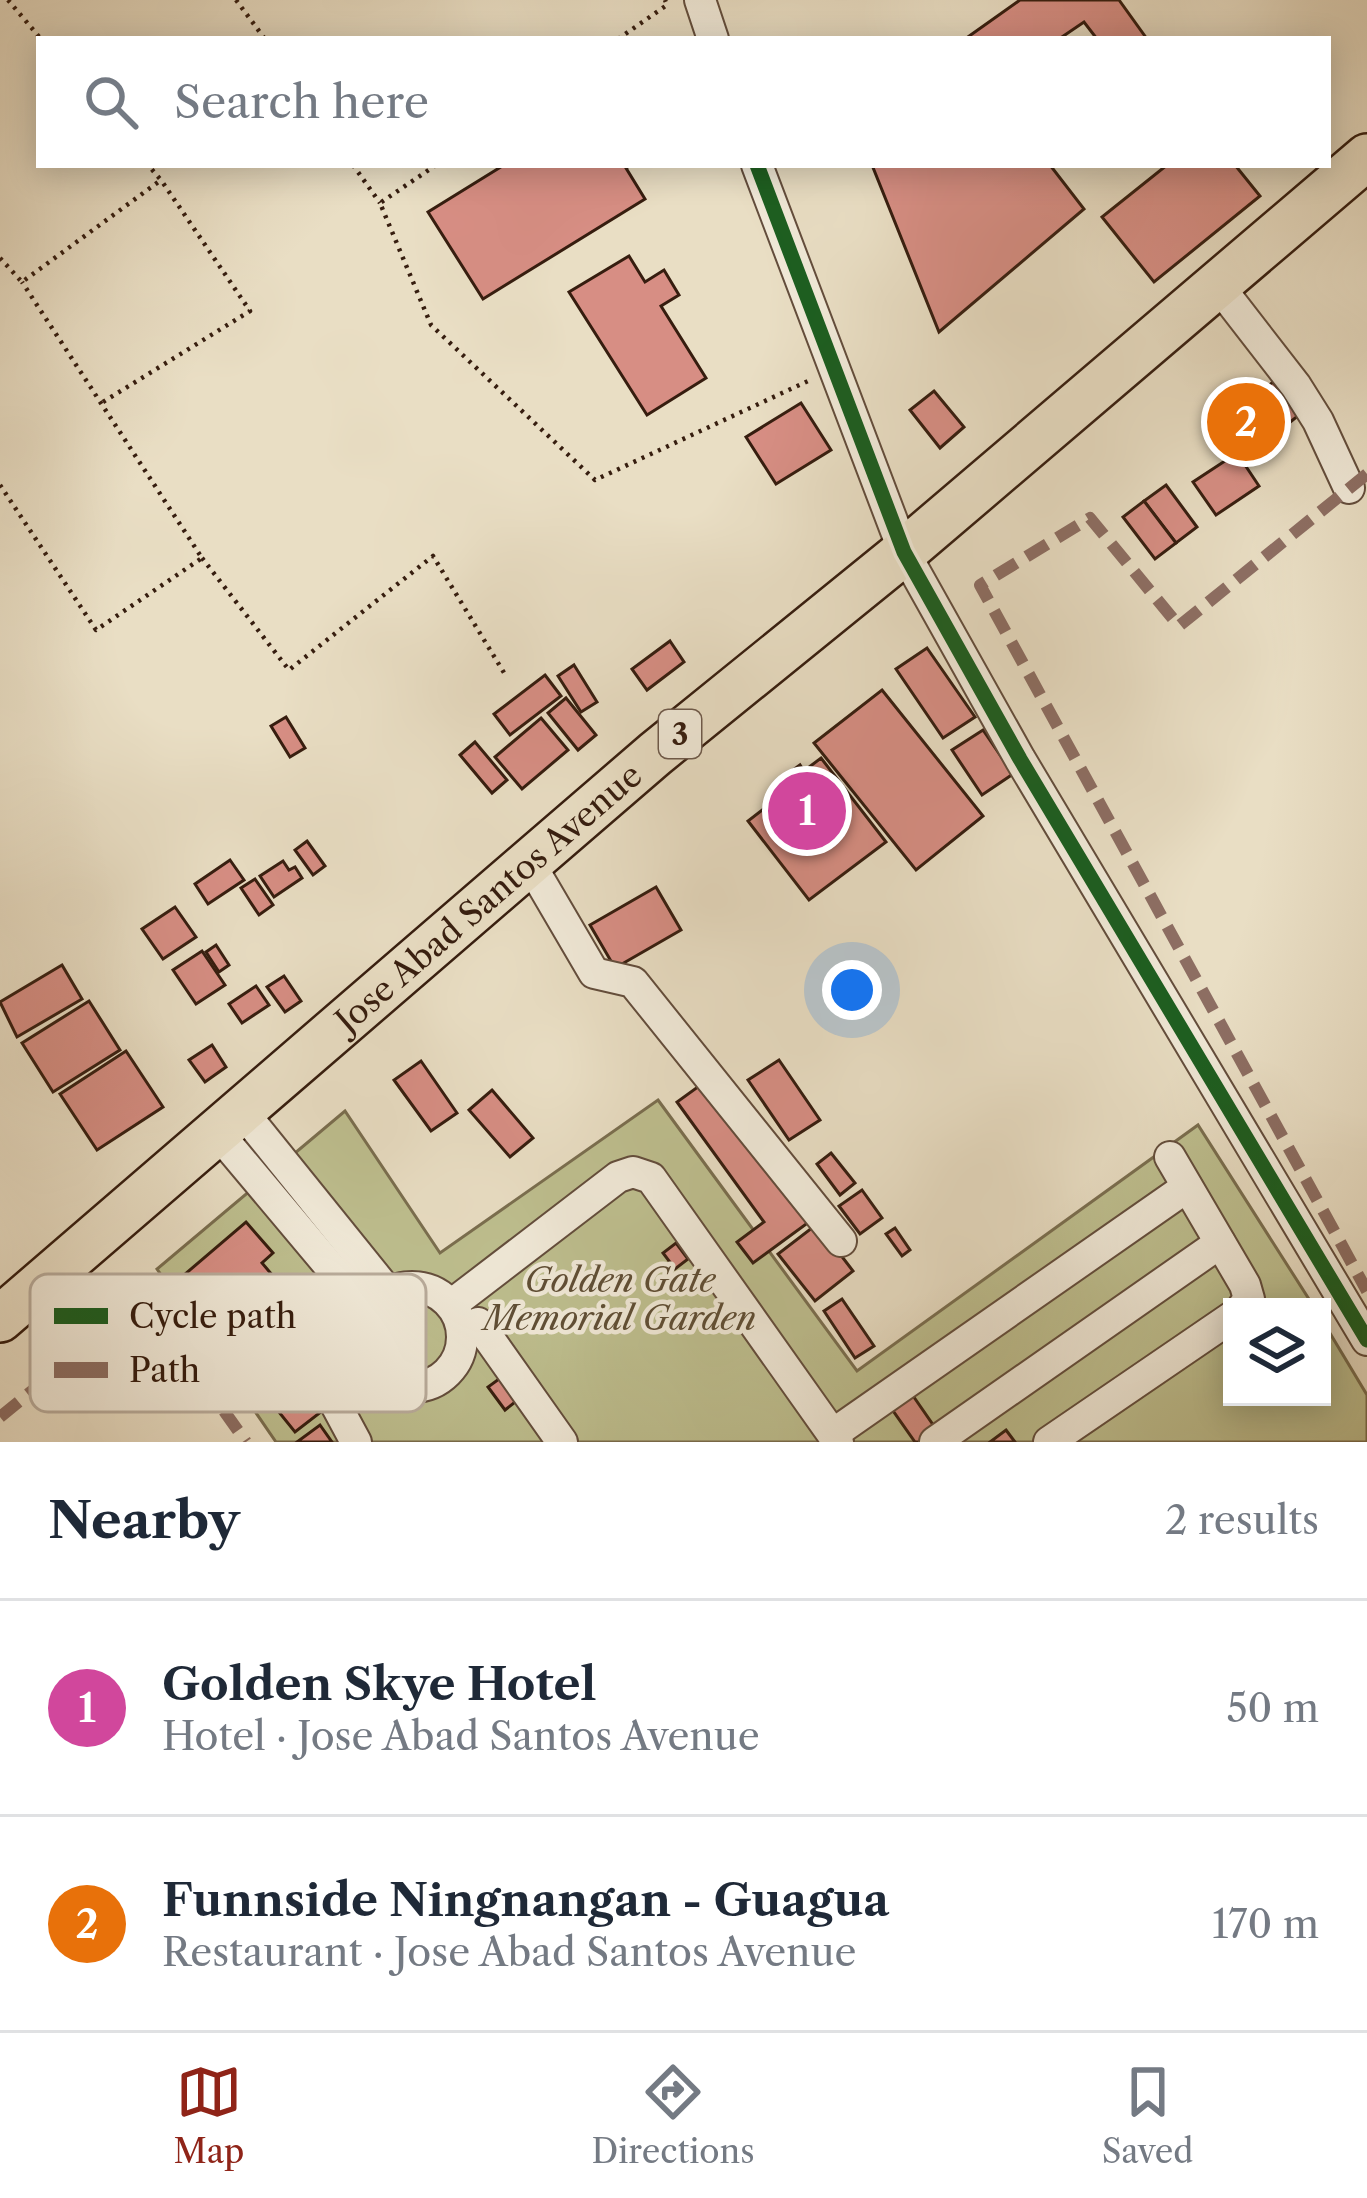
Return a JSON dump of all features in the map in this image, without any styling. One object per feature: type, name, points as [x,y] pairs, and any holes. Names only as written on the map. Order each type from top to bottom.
[{"type":"highway","name":"Jose Abad Santos Avenue","points":[[52,1274],[655,754],[904,552],[1367,157]]},
{"type":"highway","name":"Jose Abad Santos Avenue","points":[[0,1319],[30,1293]]},
{"type":"street","points":[[700,0],[712,36]]},
{"type":"street","points":[[758,168],[904,552],[1020,759],[1367,1340]]},
{"type":"street","points":[[1216,284],[1318,421],[1349,488]]},
{"type":"street","points":[[529,862],[594,973],[633,982],[841,1241]]},
{"type":"street","points":[[229,1121],[355,1274]]},
{"type":"street","points":[[1170,1157],[1249,1298]]},
{"type":"street","points":[[451,1305],[618,1177],[633,1172],[651,1178],[836,1438],[1187,1186]]},
{"type":"street","points":[[935,1442],[1220,1243]]},
{"type":"street","points":[[426,1289],[451,1305],[463,1336],[450,1370],[426,1384]]},
{"type":"street","points":[[463,1336],[478,1322],[562,1442]]},
{"type":"street","points":[[1049,1442],[1223,1323]]},
{"type":"street","points":[[340,1412],[356,1442]]},
{"type":"path","points":[[8,0],[38,36]]},
{"type":"path","points":[[236,0],[263,36]]},
{"type":"path","points":[[622,36],[667,5],[665,0]]},
{"type":"path","points":[[103,402],[250,311],[151,168]]},
{"type":"path","points":[[355,168],[380,203],[431,325],[595,480],[814,378]]},
{"type":"path","points":[[380,203],[432,168]]},
{"type":"path","points":[[22,283],[161,180]]},
{"type":"path","points":[[0,258],[103,402],[202,558],[289,670],[433,556],[506,676]]},
{"type":"path","points":[[0,484],[96,630],[202,558]]},
{"type":"green space","name":"Golden Gate Memorial Garden","points":[[658,1100],[857,1371],[1198,1125],[1308,1298],[1223,1298],[1223,1406],[1331,1406],[1331,1335],[1367,1395],[1367,1442],[276,1442],[255,1412],[426,1412],[426,1274],[160,1274],[157,1269],[345,1111],[440,1253]]},
{"type":"building","points":[[1020,0],[1119,0],[1145,36],[1095,36],[1084,22],[1063,36],[969,36]]},
{"type":"building","points":[[499,168],[626,168],[645,199],[483,299],[428,212]]},
{"type":"building","points":[[873,168],[1052,168],[1084,209],[939,332]]},
{"type":"building","points":[[1163,168],[1237,168],[1260,196],[1154,282],[1102,217]]},
{"type":"building","points":[[629,256],[645,282],[664,270],[679,295],[661,306],[706,378],[647,415],[569,292]]},
{"type":"building","points":[[1273,382],[1299,415],[1247,457],[1221,424]]},
{"type":"building","points":[[934,391],[964,427],[940,448],[910,410]]},
{"type":"building","points":[[801,403],[831,450],[776,484],[746,437]]},
{"type":"building","points":[[1237,453],[1259,486],[1216,515],[1193,482]]},
{"type":"building","points":[[1166,485],[1197,527],[1176,543],[1144,501]]},
{"type":"building","points":[[1144,501],[1176,543],[1155,559],[1123,517]]},
{"type":"building","points":[[670,641],[684,662],[647,690],[632,669]]},
{"type":"building","points":[[927,648],[975,717],[943,738],[896,669]]},
{"type":"building","points":[[574,665],[597,702],[581,712],[558,676]]},
{"type":"building","points":[[545,675],[561,696],[510,735],[494,714]]},
{"type":"building","points":[[882,690],[983,816],[916,870],[814,743]]},
{"type":"building","points":[[566,698],[596,735],[578,750],[548,713]]},
{"type":"building","points":[[286,717],[305,748],[290,757],[271,726]]},
{"type":"building","points":[[541,718],[568,750],[522,789],[495,757]]},
{"type":"building","points":[[983,730],[1013,774],[982,795],[952,750]]},
{"type":"building","points":[[475,742],[507,780],[492,793],[460,755]]},
{"type":"building","points":[[821,758],[886,842],[809,900],[748,821],[783,794],[780,791],[790,784],[785,776],[800,765],[804,771]]},
{"type":"building","points":[[307,841],[325,866],[313,875],[295,850]]},
{"type":"building","points":[[230,860],[244,880],[208,904],[195,884]]},
{"type":"building","points":[[283,861],[302,878],[274,897],[260,876]]},
{"type":"building","points":[[255,879],[273,905],[259,915],[241,888]]},
{"type":"building","points":[[656,887],[681,930],[615,968],[590,925]]},
{"type":"building","points":[[175,907],[196,937],[163,959],[142,929]]},
{"type":"building","points":[[216,945],[229,965],[219,972],[206,952]]},
{"type":"building","points":[[202,951],[225,985],[196,1004],[173,970]]},
{"type":"building","points":[[62,965],[82,999],[17,1037],[0,1002]]},
{"type":"building","points":[[284,976],[301,1001],[285,1012],[267,987]]},
{"type":"building","points":[[256,986],[269,1005],[242,1023],[229,1004]]},
{"type":"building","points":[[89,1001],[120,1050],[53,1092],[22,1043]]},
{"type":"building","points":[[212,1045],[226,1067],[205,1082],[189,1060]]},
{"type":"building","points":[[126,1051],[163,1107],[97,1150],[60,1094]]},
{"type":"building","points":[[779,1060],[820,1120],[789,1140],[748,1080]]},
{"type":"building","points":[[421,1061],[457,1113],[431,1131],[394,1080]]},
{"type":"building","points":[[706,1081],[809,1222],[753,1263],[737,1242],[764,1222],[677,1102]]},
{"type":"building","points":[[492,1090],[533,1138],[510,1157],[469,1110]]},
{"type":"building","points":[[831,1153],[855,1183],[840,1195],[817,1164]]},
{"type":"building","points":[[862,1190],[882,1218],[860,1234],[839,1206]]},
{"type":"building","points":[[246,1222],[273,1253],[262,1263],[271,1274],[185,1274]]},
{"type":"building","points":[[817,1224],[853,1271],[815,1301],[778,1254]]},
{"type":"building","points":[[895,1228],[910,1250],[902,1256],[886,1234]]},
{"type":"building","points":[[676,1243],[688,1259],[675,1269],[663,1253]]},
{"type":"building","points":[[842,1299],[874,1346],[855,1358],[824,1311]]},
{"type":"building","points":[[503,1376],[519,1399],[505,1410],[488,1387]]},
{"type":"building","points":[[909,1390],[938,1432],[924,1442],[915,1442],[889,1405]]},
{"type":"building","points":[[279,1412],[321,1412],[295,1432]]},
{"type":"building","points":[[320,1425],[332,1442],[297,1442]]},
{"type":"building","points":[[1006,1430],[1015,1442],[990,1442]]},
{"type":"marked path","points":[[1367,474],[1179,626],[1090,518],[980,585],[1367,1291]]},
{"type":"marked path","points":[[0,1417],[30,1393]]},
{"type":"marked path","points":[[225,1412],[246,1442]]},
{"type":"cycle path","points":[[758,168],[904,552],[1020,759],[1367,1340]]},
{"type":"place","name":"Funnside Ningnangan - Guagua","points":[[1246,422]]},
{"type":"place","name":"Golden Skye Hotel","points":[[807,811]]}]
